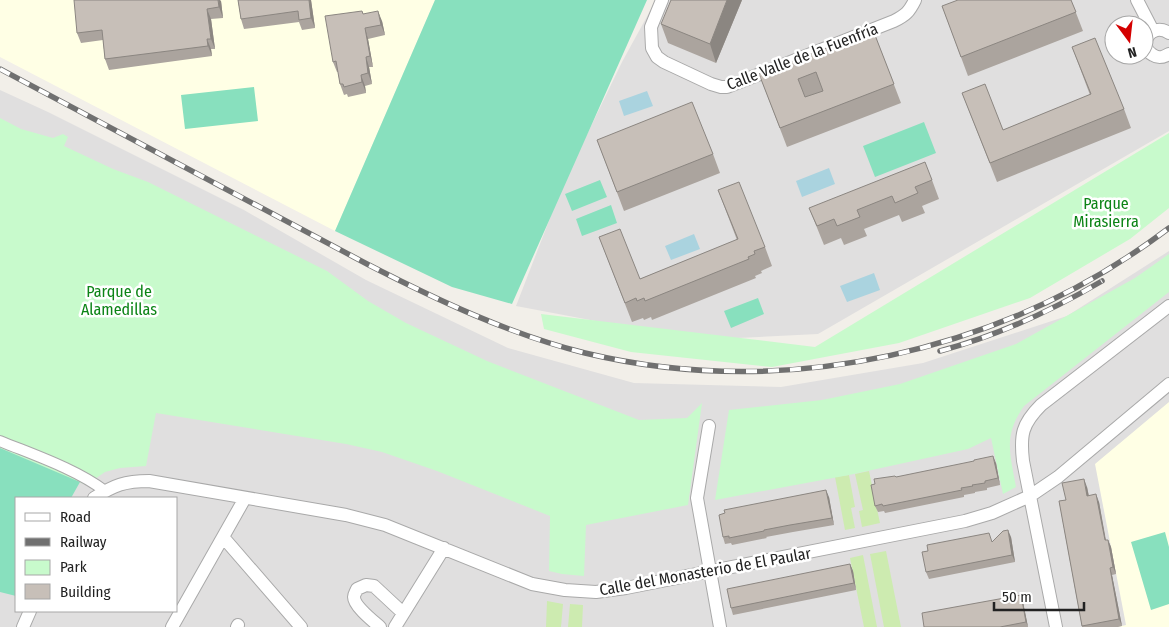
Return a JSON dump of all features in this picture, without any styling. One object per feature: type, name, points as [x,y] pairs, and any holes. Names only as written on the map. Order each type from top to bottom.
[{"type":"street","name":"Calle Valle de la Fuenfría","points":[[662,0],[651,27],[652,48],[656,57],[671,66],[721,87],[727,87],[903,17],[915,0]]},
{"type":"street","points":[[1138,0],[1145,15]]},
{"type":"street","points":[[1154,31],[1161,30],[1169,33]]},
{"type":"street","points":[[1154,56],[1168,57]]},
{"type":"street","points":[[1056,627],[1021,443],[1028,419],[1040,405],[1169,306]]},
{"type":"street","name":"Calle del Monasterio de El Paular","points":[[96,497],[121,483],[149,481],[346,515],[385,526],[532,584],[564,590],[596,592],[710,572],[965,521],[992,513],[1030,496],[1067,470],[1169,384]]},
{"type":"street","points":[[709,426],[697,498],[720,627]]},
{"type":"street","points":[[0,441],[94,482],[105,491]]},
{"type":"street","points":[[172,627],[245,498]]},
{"type":"street","points":[[223,537],[301,627]]},
{"type":"street","points":[[395,627],[444,548]]},
{"type":"street","points":[[380,627],[355,601],[357,589],[366,585],[374,586],[403,613]]},
{"type":"street","points":[[23,627],[30,612]]},
{"type":"shaded area","points":[[0,0],[435,0],[335,231],[0,57]]},
{"type":"shaded area","points":[[656,0],[1169,0],[1169,131],[818,334],[696,340],[516,306],[564,182],[622,62]]},
{"type":"shaded area","points":[[0,90],[244,210],[366,280],[508,348],[634,383],[781,387],[923,363],[1067,316],[1169,251],[1169,627],[0,627]]},
{"type":"shaded area","points":[[1169,402],[1169,627],[1117,627],[1126,625],[1095,464]]},
{"type":"green space","points":[[435,0],[647,0],[512,304],[452,287],[335,231]]},
{"type":"green space","points":[[254,87],[258,121],[185,129],[181,95]]},
{"type":"green space","name":"Parque de Alamedillas","points":[[0,118],[21,129],[53,138],[63,134],[68,137],[64,146],[113,169],[148,182],[327,271],[368,301],[406,323],[487,361],[639,420],[687,418],[702,403],[688,505],[586,525],[584,576],[549,571],[550,516],[437,471],[382,452],[346,444],[156,413],[146,466],[120,468],[105,472],[86,485],[0,448]]},
{"type":"green space","points":[[924,122],[936,153],[875,177],[863,146]]},
{"type":"green space","name":"Parque Mirasierra","points":[[1169,133],[1169,208],[1130,239],[1030,298],[899,343],[772,367],[631,352],[544,329],[541,314],[815,347]]},
{"type":"green space","points":[[600,180],[607,197],[572,211],[565,194]]},
{"type":"green space","points":[[611,205],[617,223],[582,236],[576,219]]},
{"type":"green space","points":[[1169,254],[1169,292],[1024,406],[1013,427],[1010,445],[1016,487],[1003,494],[991,438],[968,449],[849,475],[715,500],[729,410],[822,400],[900,384],[1016,344],[1135,278]]},
{"type":"green space","points":[[758,298],[764,314],[731,328],[724,311]]},
{"type":"green space","points":[[0,448],[80,482],[72,497],[15,497],[15,596],[0,592]]},
{"type":"green space","points":[[869,471],[880,523],[862,527],[859,511],[863,510],[855,474]]},
{"type":"green space","points":[[849,475],[855,507],[851,508],[855,528],[845,530],[835,477]]},
{"type":"green space","points":[[1165,532],[1169,547],[1169,604],[1151,610],[1131,542]]},
{"type":"green space","points":[[886,551],[901,627],[884,627],[870,554]]},
{"type":"green space","points":[[863,555],[877,627],[864,627],[850,558]]},
{"type":"green space","points":[[547,601],[563,604],[561,627],[546,627]]},
{"type":"green space","points":[[570,604],[583,605],[582,627],[568,627]]},
{"type":"water","points":[[647,91],[653,106],[624,116],[619,101]]},
{"type":"water","points":[[829,168],[835,184],[802,197],[796,181]]},
{"type":"water","points":[[694,234],[700,249],[671,260],[665,246]]},
{"type":"water","points":[[874,273],[880,290],[847,302],[840,286]]},
{"type":"building","points":[[74,0],[218,0],[219,7],[207,9],[211,39],[207,39],[208,46],[105,59],[102,30],[77,33]]},
{"type":"building","points":[[238,0],[309,0],[311,18],[299,20],[298,11],[241,19]]},
{"type":"building","points":[[671,0],[727,0],[710,44],[661,24]]},
{"type":"building","points":[[958,0],[1071,0],[1076,12],[961,57],[942,6]]},
{"type":"building","points":[[362,11],[363,14],[378,11],[381,25],[365,28],[370,56],[366,57],[368,73],[361,75],[362,82],[344,87],[343,84],[340,84],[336,61],[333,62],[325,16]]},
{"type":"building","points":[[873,30],[894,84],[780,128],[759,74]],"holes":[[[816,72],[823,91],[805,97],[798,79]]]},
{"type":"building","points":[[1095,38],[1104,60],[1104,65],[1106,65],[1124,109],[990,163],[962,93],[985,84],[1003,130],[1091,94],[1072,47]]},
{"type":"building","points":[[692,102],[713,154],[617,192],[597,140]]},
{"type":"building","points":[[925,162],[932,180],[915,187],[918,193],[895,203],[892,196],[857,210],[860,217],[837,226],[834,219],[817,226],[809,208]]},
{"type":"building","points":[[739,182],[765,247],[754,251],[755,254],[748,257],[749,259],[645,301],[644,298],[637,301],[636,298],[625,303],[599,237],[620,229],[640,279],[738,239],[718,190]]},
{"type":"building","points":[[993,456],[998,478],[961,488],[962,490],[875,506],[871,485],[875,484],[874,479],[896,477]]},
{"type":"building","points":[[1084,479],[1087,496],[1096,494],[1105,540],[1108,540],[1113,567],[1110,568],[1119,619],[1082,626],[1059,501],[1066,500],[1062,483]]},
{"type":"building","points":[[826,490],[832,518],[729,538],[729,536],[723,537],[719,515],[725,513],[724,510]]},
{"type":"building","points":[[1008,530],[1012,555],[926,572],[922,552],[928,551],[927,545],[989,533],[992,542],[1003,531]]},
{"type":"building","points":[[850,564],[854,583],[731,608],[727,589]]},
{"type":"building","points":[[1021,595],[1026,622],[1000,627],[924,627],[922,613]]},
{"type":"railway","points":[[0,69],[367,264],[447,303],[501,326],[557,345],[585,353],[661,367],[738,371],[815,368],[890,355],[965,335],[1036,307],[1105,271],[1169,228]]},
{"type":"railway","points":[[940,351],[982,338],[1023,322],[1102,281]]}]
